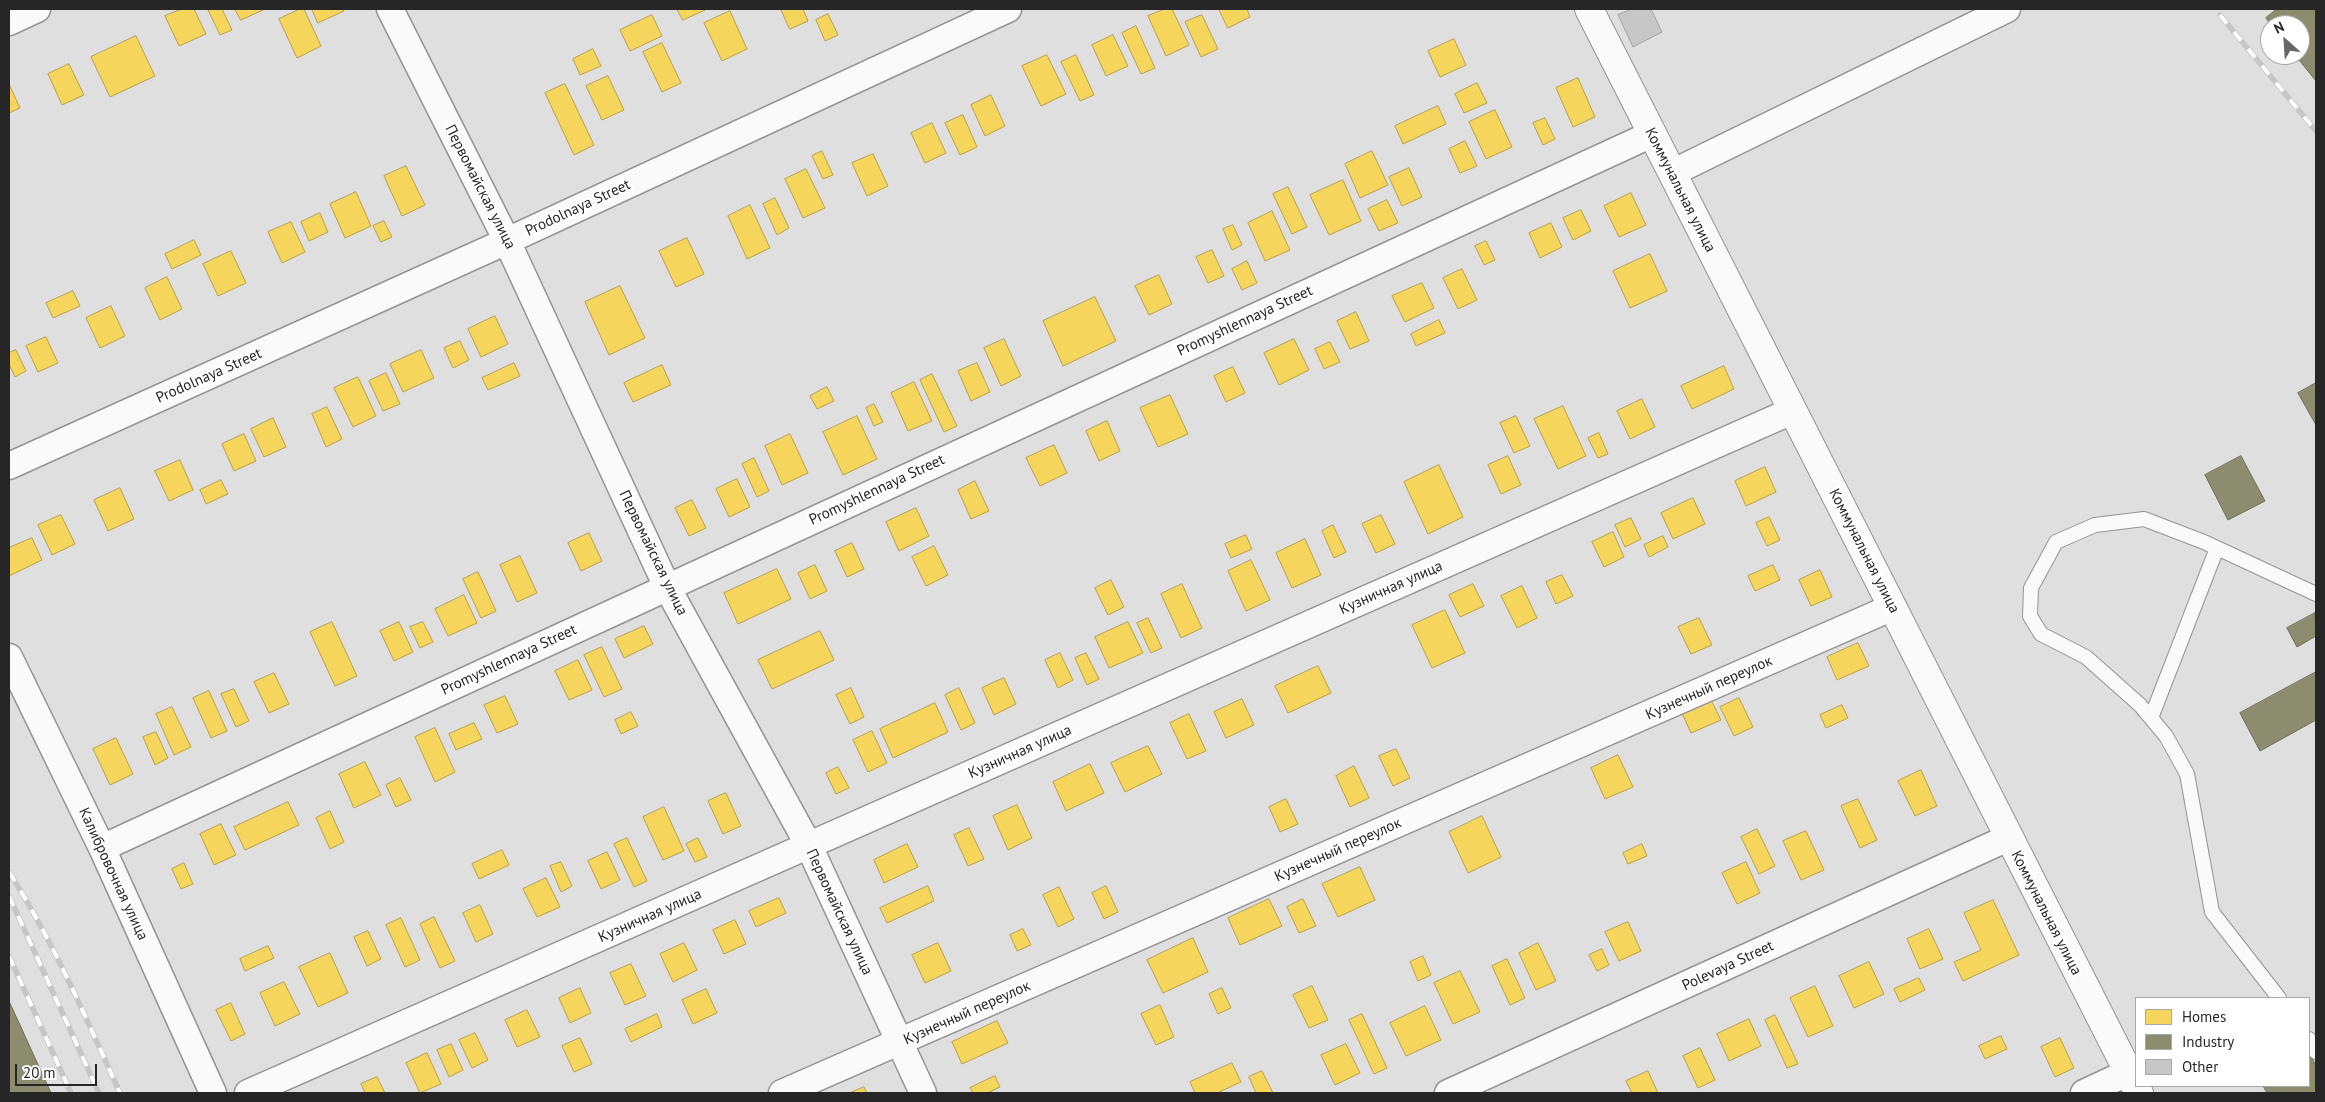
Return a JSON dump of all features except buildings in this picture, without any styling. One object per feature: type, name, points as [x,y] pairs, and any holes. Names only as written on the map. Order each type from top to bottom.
[{"type":"street","points":[[9,22],[38,9]]},
{"type":"street","name":"Первомайская улица","points":[[390,9],[507,241],[667,587],[809,846],[923,1093]]},
{"type":"street","name":"Prodolnaya Street","points":[[9,466],[507,241],[1008,9]]},
{"type":"street","name":"Коммунальная улица","points":[[1589,9],[2134,1083]]},
{"type":"street","points":[[1672,173],[2007,9]]},
{"type":"street","name":"Promyshlennaya Street","points":[[102,848],[1652,134]]},
{"type":"street","name":"Кузничная улица","points":[[248,1093],[1792,411]]},
{"type":"street","name":"Кузнечный переулок","points":[[782,1093],[1893,607]]},
{"type":"street","name":"Калибровочная улица","points":[[9,657],[102,848],[213,1093]]},
{"type":"street","name":"Polevaya Street","points":[[1448,1093],[2008,838]]},
{"type":"street","points":[[2084,1093],[2134,1083]]},
{"type":"lane","points":[[2278,997],[2212,912],[2187,774],[2166,736],[2140,705],[2086,657],[2041,634],[2030,616],[2031,588],[2056,542],[2095,525],[2144,519],[2217,548],[2316,594]]},
{"type":"lane","points":[[2151,718],[2217,548]]},
{"type":"lane","points":[[2310,1041],[2316,1052]]},
{"type":"railway","points":[[2220,15],[2316,131]]},
{"type":"railway","points":[[9,872],[54,952],[82,1008],[120,1093]]},
{"type":"railway","points":[[9,896],[99,1093]]},
{"type":"railway","points":[[9,956],[71,1093]]}]
